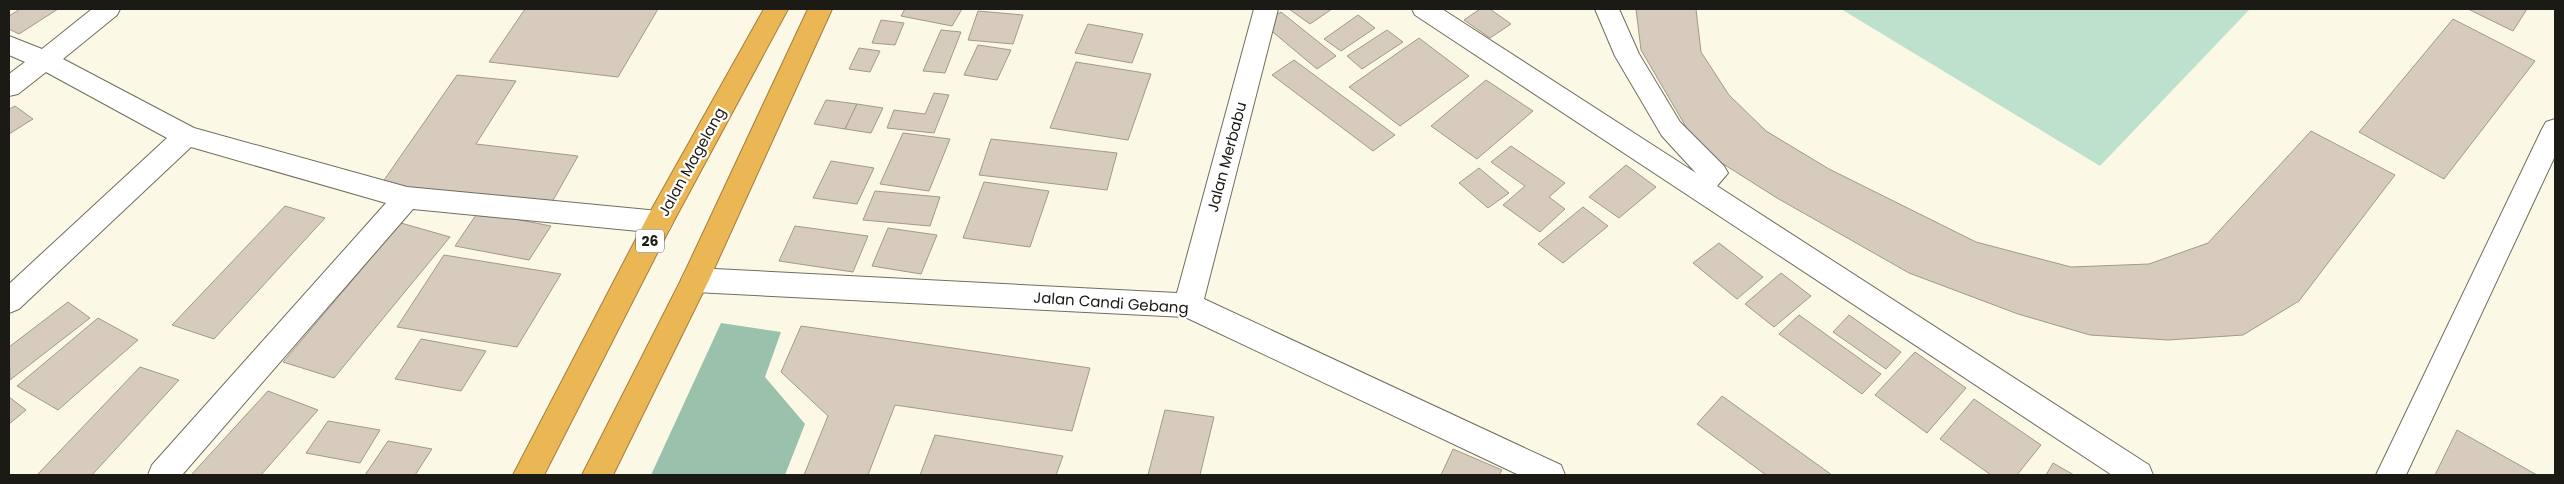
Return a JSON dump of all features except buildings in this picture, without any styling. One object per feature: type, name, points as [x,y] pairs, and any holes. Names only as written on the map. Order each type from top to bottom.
[{"type":"highway","name":"Jalan Magelang","points":[[528,475],[659,222],[776,9]]},
{"type":"highway","points":[[597,475],[695,280],[820,9]]},
{"type":"street","points":[[9,87],[108,9]]},
{"type":"street","name":"Jalan Merbabu","points":[[1188,305],[1266,9]]},
{"type":"street","points":[[1424,9],[2138,475]]},
{"type":"street","points":[[1607,9],[1627,56],[1671,129],[1715,173],[1698,188]]},
{"type":"street","points":[[9,45],[45,60],[186,136],[407,198],[659,222]]},
{"type":"street","points":[[2391,475],[2555,129]]},
{"type":"street","points":[[9,302],[186,136]]},
{"type":"street","points":[[163,475],[407,198]]},
{"type":"street","name":"Jalan Candi Gebang","points":[[695,280],[1188,305],[1550,475]]},
{"type":"green space","points":[[1841,9],[2250,9],[2100,166]]},
{"type":"green space","points":[[721,323],[781,332],[765,377],[805,424],[785,475],[651,475]]}]
